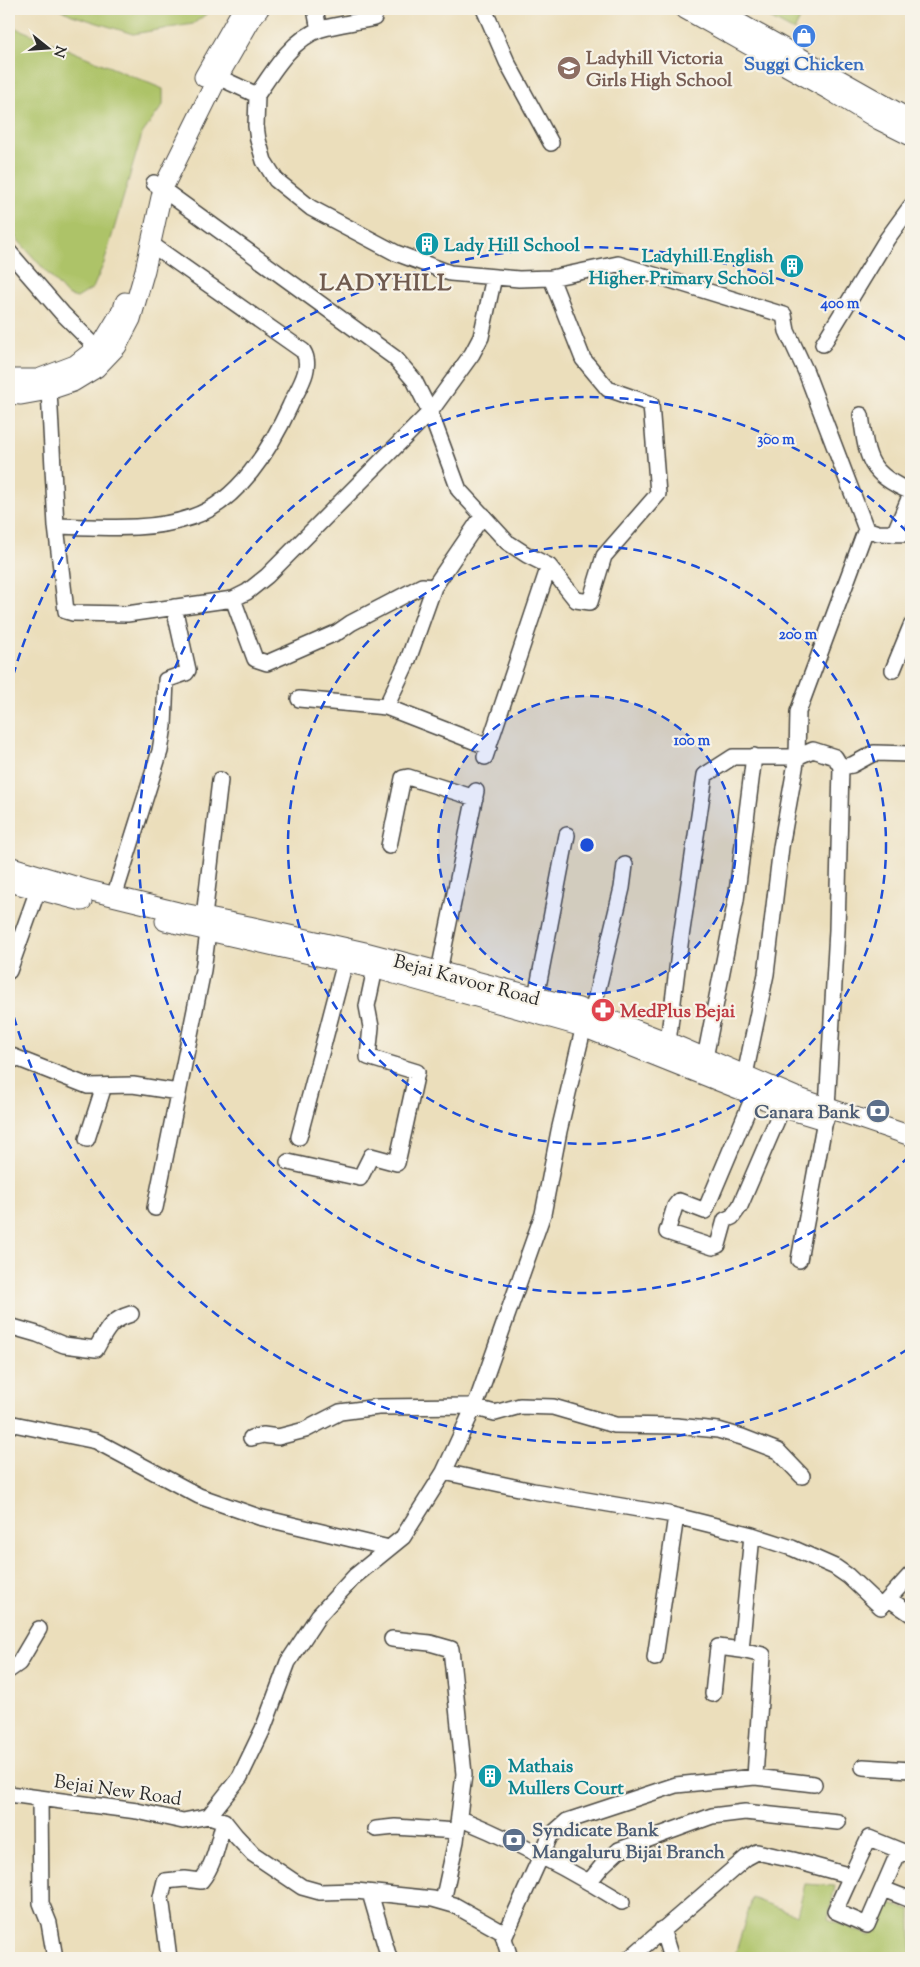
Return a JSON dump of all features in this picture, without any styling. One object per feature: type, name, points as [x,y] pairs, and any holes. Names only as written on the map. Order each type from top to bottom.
[{"type":"main road","points":[[9,394],[21,395],[48,390],[73,382],[96,368],[117,346],[131,319],[151,244],[161,164],[218,51],[243,9]]},
{"type":"main road","points":[[9,379],[38,379],[75,365],[102,344],[123,309],[158,186],[218,77],[253,16],[259,9]]},
{"type":"main road","points":[[685,9],[831,91],[878,120],[911,136]]},
{"type":"main road","points":[[714,9],[911,120]]},
{"type":"main road","name":"Bejai Kavoor Road","points":[[9,866],[40,883],[206,924],[345,962],[588,1017],[754,1095],[911,1148]]},
{"type":"main road","name":"Bejai Kavoor Road","points":[[9,882],[40,883],[114,896],[206,924],[319,942],[536,997],[588,1017],[668,1042],[745,1074],[825,1118],[911,1136]]},
{"type":"street","points":[[315,9],[320,30]]},
{"type":"street","points":[[484,9],[507,62],[551,143]]},
{"type":"street","points":[[374,18],[320,30],[302,40],[288,53],[257,95],[256,126],[264,161],[276,180],[311,208],[396,253],[450,273],[494,277],[551,278],[618,264],[784,315],[786,331],[806,372],[866,529],[798,712],[797,757],[781,847],[766,974],[745,1074]]},
{"type":"street","points":[[218,77],[257,95]]},
{"type":"street","points":[[158,186],[395,358],[414,380],[430,412],[459,490],[507,542],[527,555],[550,566],[576,600],[590,602],[604,556],[658,494],[651,404],[608,389],[583,359],[551,278]]},
{"type":"street","points":[[823,344],[887,239],[911,206]]},
{"type":"street","points":[[56,526],[125,528],[165,524],[193,517],[220,502],[234,490],[262,458],[282,423],[306,372],[308,358],[303,351],[151,244]]},
{"type":"street","points":[[9,252],[62,313],[97,348]]},
{"type":"street","points":[[48,390],[56,526],[66,611],[73,613],[127,614],[233,599],[247,592],[267,576],[430,412],[472,354],[481,337],[494,277]]},
{"type":"street","points":[[861,415],[866,453],[878,473],[911,493],[894,534]]},
{"type":"street","points":[[386,707],[412,651],[434,587],[482,515]]},
{"type":"street","points":[[866,529],[878,533],[911,534]]},
{"type":"street","points":[[299,699],[386,707],[487,752],[550,566]]},
{"type":"street","points":[[233,599],[255,659],[267,663],[338,632],[351,623],[422,586],[434,587]]},
{"type":"street","points":[[114,896],[160,751],[164,726],[166,680],[186,673],[188,670],[174,607]]},
{"type":"street","points":[[893,670],[911,626]]},
{"type":"street","points":[[668,1042],[681,937],[705,775],[733,757],[797,757],[813,750],[835,756],[841,768],[837,930],[825,1118],[799,1260]]},
{"type":"street","points":[[841,768],[852,765],[869,754],[879,752],[911,754]]},
{"type":"street","points":[[705,1058],[736,900],[754,756]]},
{"type":"street","points":[[389,846],[403,778],[408,777],[475,795],[439,971]]},
{"type":"street","points":[[155,1208],[203,970],[220,780]]},
{"type":"street","points":[[536,997],[567,835]]},
{"type":"street","points":[[169,1958],[161,1897],[165,1881],[185,1879],[201,1881],[207,1873],[215,1854],[216,1818],[240,1777],[264,1729],[288,1662],[319,1616],[355,1576],[403,1537],[444,1472],[473,1408],[543,1214],[559,1131],[622,888],[625,865]]},
{"type":"street","points":[[9,971],[40,883]]},
{"type":"street","points":[[298,1137],[345,962]]},
{"type":"street","points":[[288,1162],[360,1178],[371,1156],[398,1163],[417,1072],[368,1057],[371,1027],[367,1006],[375,969]]},
{"type":"street","points":[[9,1055],[88,1086],[133,1085],[178,1092]]},
{"type":"street","points":[[87,1139],[104,1086]]},
{"type":"street","points":[[705,1211],[754,1095]]},
{"type":"street","points":[[725,1220],[716,1247],[666,1231],[675,1206],[679,1201],[725,1220],[732,1217],[740,1206],[783,1106]]},
{"type":"street","points":[[9,1326],[37,1334],[64,1345],[96,1348],[106,1331],[118,1317],[130,1314]]},
{"type":"street","points":[[251,1438],[263,1435],[278,1437],[305,1430],[340,1412],[378,1407],[469,1406],[495,1413],[520,1406],[553,1407],[614,1425],[676,1426],[718,1430],[778,1451],[802,1476]]},
{"type":"street","points":[[9,1423],[96,1441],[199,1496],[259,1517],[389,1548]]},
{"type":"street","points":[[444,1472],[533,1491],[676,1516],[752,1535],[792,1548],[835,1567],[848,1576],[881,1607],[911,1574]]},
{"type":"street","points":[[655,1658],[676,1516]]},
{"type":"street","points":[[742,1650],[752,1535]]},
{"type":"street","points":[[889,1599],[911,1614]]},
{"type":"street","points":[[9,1670],[19,1662],[39,1629]]},
{"type":"street","points":[[392,1639],[430,1643],[451,1649],[464,1774],[458,1824],[442,1902]]},
{"type":"street","points":[[713,1694],[718,1647],[763,1654],[755,1777]]},
{"type":"street","points":[[863,1767],[911,1770]]},
{"type":"street","points":[[504,1938],[550,1836],[567,1821],[676,1786],[755,1777],[814,1784]]},
{"type":"street","name":"Bejai New Road","points":[[9,1794],[137,1811],[183,1821],[216,1818]]},
{"type":"street","points":[[40,1798],[42,1903],[49,1924],[55,1958]]},
{"type":"street","points":[[589,1882],[619,1850],[712,1816],[745,1812],[838,1822]]},
{"type":"street","points":[[216,1818],[253,1854],[302,1887],[320,1892],[370,1893],[433,1899],[454,1905],[502,1932],[510,1958]]},
{"type":"street","points":[[376,1828],[458,1824],[497,1834],[589,1882],[622,1902]]},
{"type":"street","points":[[869,1838],[905,1853],[883,1889],[867,1925],[835,1911],[869,1838]]},
{"type":"street","points":[[630,1958],[746,1858],[757,1852],[851,1876]]},
{"type":"street","points":[[883,1889],[911,1900]]},
{"type":"street","points":[[370,1893],[390,1958]]},
{"type":"street","points":[[662,1929],[671,1958]]},
{"type":"green space","points":[[60,9],[213,9],[193,24],[133,34],[72,15]]},
{"type":"green space","points":[[753,9],[805,9],[794,31]]},
{"type":"green space","points":[[9,25],[163,89],[163,105],[142,134],[104,263],[93,288],[77,298],[67,295],[9,230]]},
{"type":"green space","points":[[805,1884],[835,1886],[828,1919],[870,1936],[888,1903],[911,1911],[911,1958],[734,1958],[752,1898],[797,1915]]},
{"type":"place","name":"Suggi Chicken","points":[[804,36]]},
{"type":"place","name":"Ladyhill Victoria Girls High School","points":[[569,68]]},
{"type":"place","name":"Lady Hill School","points":[[427,244]]},
{"type":"place","name":"Ladyhill English Higher Primary School","points":[[792,266]]},
{"type":"place","name":"MedPlus Bejai","points":[[603,1010]]},
{"type":"place","name":"Canara Bank","points":[[878,1111]]},
{"type":"place","name":"Mathais Mullers Court","points":[[490,1776]]},
{"type":"place","name":"Syndicate Bank Mangaluru Bijai Branch","points":[[514,1840]]},
{"type":"district","name":"LADYHILL","points":[[386,282]]}]
